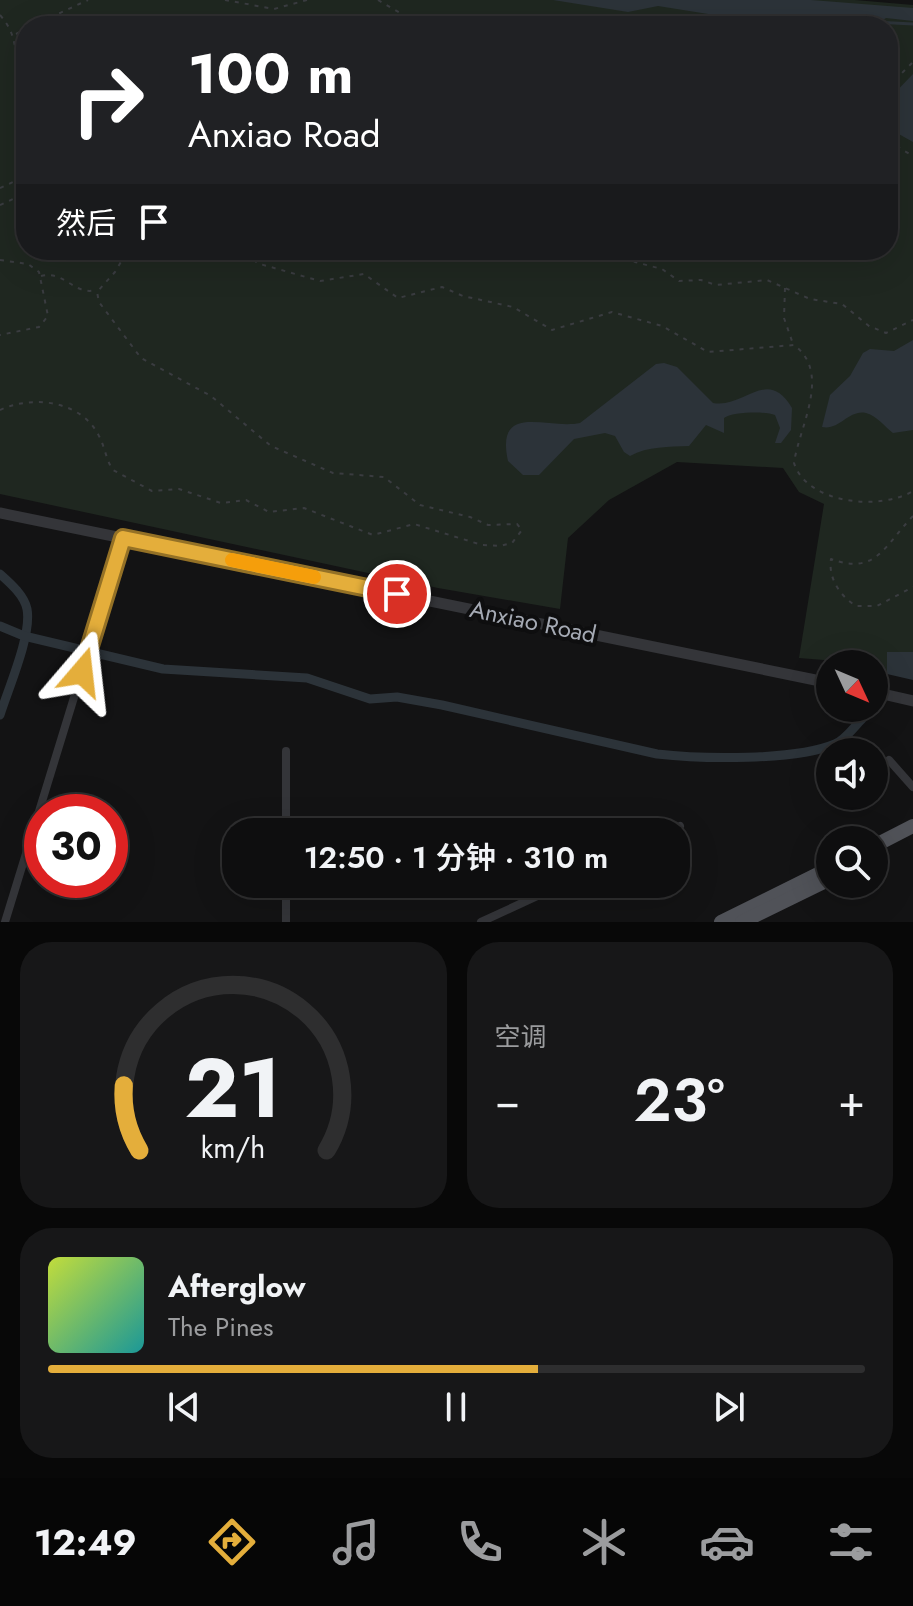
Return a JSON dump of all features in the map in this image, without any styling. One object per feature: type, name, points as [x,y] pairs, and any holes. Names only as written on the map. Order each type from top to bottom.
[{"type":"main road","points":[[888,839],[913,826]]},
{"type":"main road","points":[[888,849],[913,837]]},
{"type":"main road","points":[[741,920],[816,876]]},
{"type":"main road","points":[[721,922],[741,920],[816,885]]},
{"type":"street","name":"Anxiao Road","points":[[0,513],[816,680]]},
{"type":"street","points":[[5,922],[123,538]]},
{"type":"street","points":[[888,695],[913,701]]},
{"type":"street","points":[[286,751],[286,818]]},
{"type":"street","points":[[889,760],[913,787]]},
{"type":"street","points":[[286,898],[286,922]]},
{"type":"street","points":[[481,922],[533,898]]},
{"type":"path","points":[[54,16],[88,0]]},
{"type":"path","points":[[225,0],[274,9],[307,0]]},
{"type":"path","points":[[378,0],[405,16]]},
{"type":"path","points":[[0,15],[15,35],[16,50]]},
{"type":"path","points":[[898,77],[913,62]]},
{"type":"path","points":[[0,260],[28,264],[41,276],[48,316],[31,330],[0,335]]},
{"type":"path","points":[[41,276],[61,277],[86,292],[97,290],[122,260]]},
{"type":"path","points":[[253,260],[320,281],[364,274],[398,298],[442,287],[463,296],[513,307],[552,330],[559,331],[612,312],[662,326],[708,352],[794,345]]},
{"type":"path","points":[[632,260],[662,269],[679,281],[701,280],[725,285],[758,279],[810,299],[842,304],[869,326],[886,333],[913,320]]},
{"type":"path","points":[[785,288],[784,318],[794,345],[807,358],[811,373],[806,420],[794,463],[803,481],[842,499],[881,502],[913,491]]},
{"type":"path","points":[[0,410],[25,400],[69,409],[86,419],[99,434],[113,470],[152,491],[179,489],[221,503],[246,500],[269,512],[304,508],[373,535],[414,524],[489,546],[512,543],[521,533],[517,524],[488,525],[470,517],[420,505],[384,477],[333,473],[271,446],[211,396],[141,358],[99,302],[97,290]]},
{"type":"path","points":[[913,516],[879,556],[868,563],[845,566],[831,559],[830,566],[841,592],[856,606],[877,606],[913,587]]},
{"type":"shaded area","points":[[0,0],[855,0],[913,5],[913,677],[888,671],[888,650],[816,650],[816,659],[799,658],[824,504],[799,492],[783,468],[677,462],[609,500],[568,538],[560,609],[438,588],[0,494]]},
{"type":"shaded area","points":[[553,0],[811,0],[913,8],[913,21],[898,19],[898,16],[721,16],[658,6],[628,12]]},
{"type":"shaded area","points":[[913,74],[913,142],[898,134],[898,90]]},
{"type":"shaded area","points":[[913,340],[913,430],[893,433],[866,413],[854,414],[834,426],[822,427],[830,395],[850,376],[863,353],[870,349],[894,351]]},
{"type":"shaded area","points":[[656,364],[677,367],[713,403],[773,390],[783,396],[792,408],[791,430],[781,443],[775,443],[780,428],[775,415],[741,413],[724,418],[724,433],[706,425],[689,446],[651,449],[630,456],[615,436],[605,433],[574,439],[539,475],[523,475],[508,461],[506,442],[509,431],[517,424],[580,423]]},
{"type":"shaded area","points":[[888,652],[913,652],[913,680],[888,674]]},
{"type":"waterway","points":[[898,23],[913,24]]},
{"type":"waterway","points":[[0,574],[23,599],[28,620],[23,647],[0,715]]},
{"type":"waterway","points":[[0,626],[24,636],[163,669],[307,678],[370,699],[397,697],[442,705],[657,754],[722,758],[818,750],[839,742],[859,722]]},
{"type":"slow traffic","points":[[232,560],[314,577]]},
{"type":"route","points":[[82,672],[123,538],[397,594]]}]
